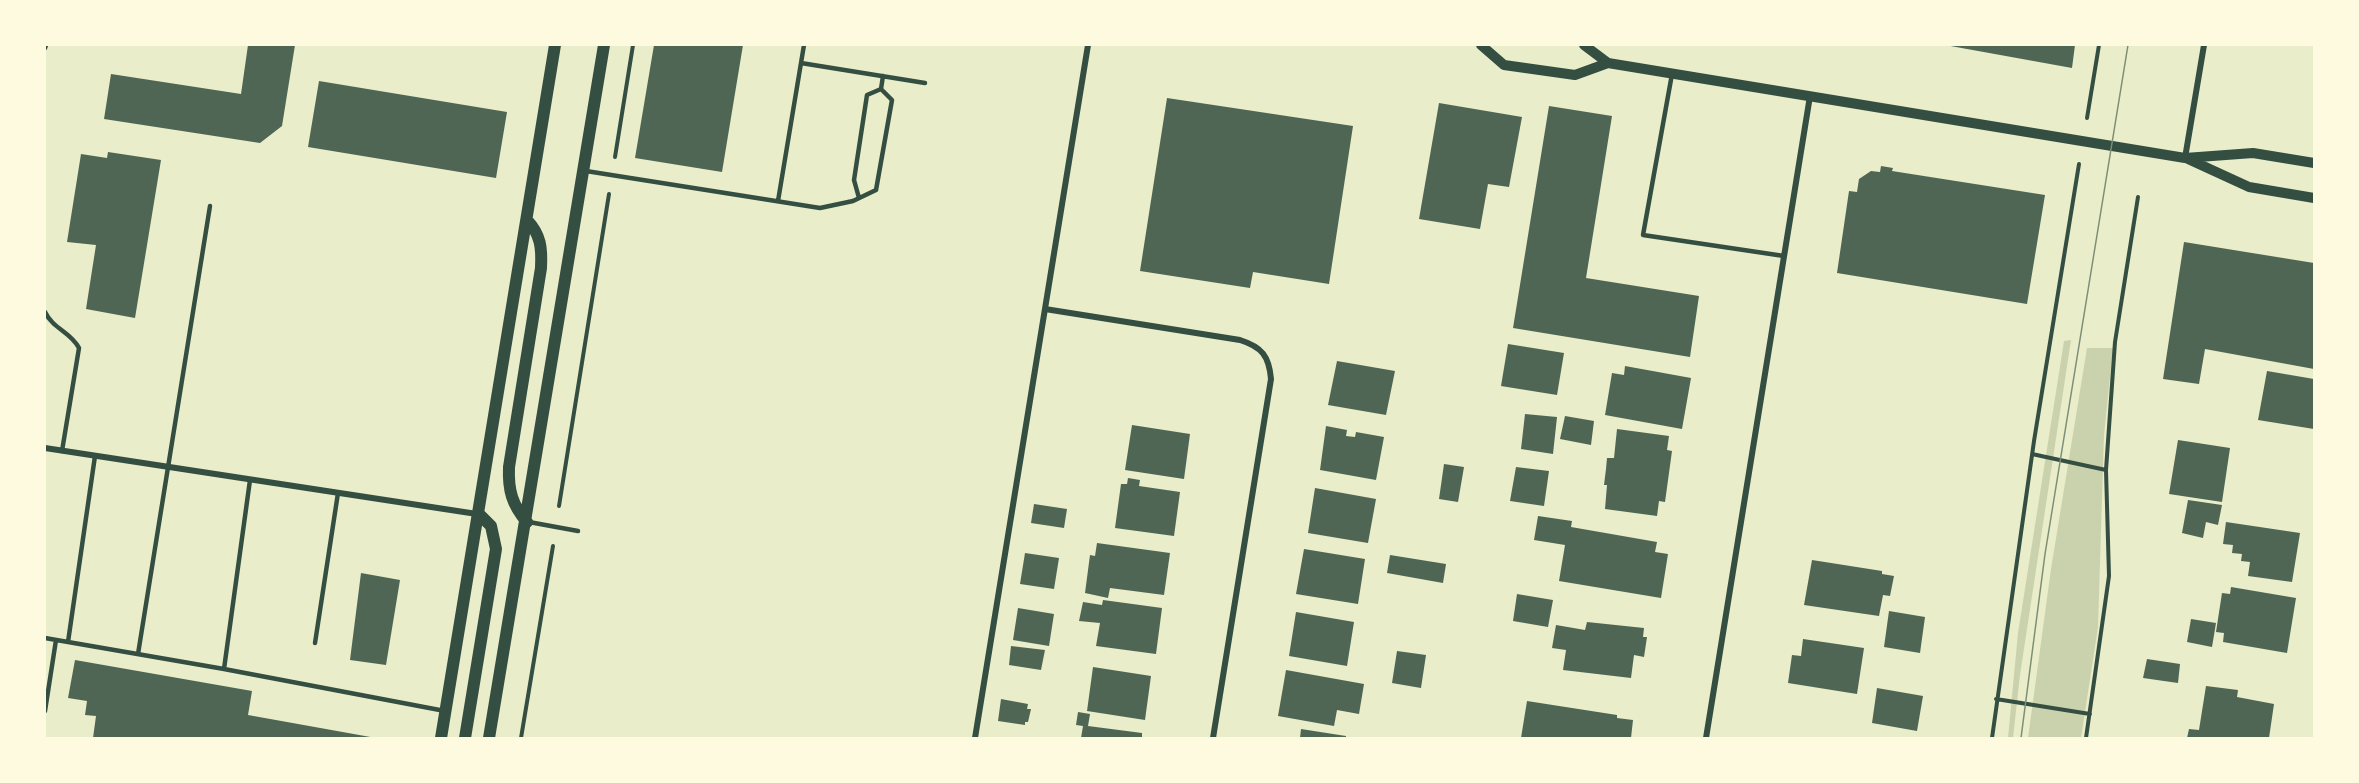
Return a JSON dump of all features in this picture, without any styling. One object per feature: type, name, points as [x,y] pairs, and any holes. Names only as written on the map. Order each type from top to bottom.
[{"type":"main road","points":[[441,738],[555,45]]},
{"type":"main road","points":[[489,738],[527,522],[604,45]]},
{"type":"main road","points":[[527,220],[536,229],[540,239],[541,268],[508,484],[511,498],[518,512],[527,522]]},
{"type":"main road","points":[[465,738],[496,549],[491,526],[479,514]]},
{"type":"street","points":[[975,738],[1088,45]]},
{"type":"street","points":[[1481,45],[1504,65],[1575,75],[1608,63]]},
{"type":"street","points":[[1584,45],[1608,63],[2186,158],[2253,153],[2314,163]]},
{"type":"street","points":[[2186,158],[2204,45]]},
{"type":"street","points":[[1706,738],[1810,96]]},
{"type":"street","points":[[2186,158],[2249,187],[2314,198]]},
{"type":"street","points":[[1045,309],[1240,340],[1254,344],[1270,366],[1271,379],[1213,738]]},
{"type":"street","points":[[45,448],[479,514]]},
{"type":"lane","points":[[778,201],[804,45]]},
{"type":"lane","points":[[801,63],[925,83]]},
{"type":"lane","points":[[1672,74],[1643,234],[1784,255]]},
{"type":"lane","points":[[881,89],[883,76]]},
{"type":"lane","points":[[585,171],[819,208],[853,201],[876,190],[892,100],[881,89]]},
{"type":"lane","points":[[859,198],[854,180],[867,96],[881,89]]},
{"type":"lane","points":[[138,654],[210,206]]},
{"type":"lane","points":[[45,312],[51,323],[74,339],[79,348],[62,451]]},
{"type":"lane","points":[[68,642],[95,456]]},
{"type":"lane","points":[[224,669],[250,480]]},
{"type":"lane","points":[[315,643],[338,493]]},
{"type":"lane","points":[[527,522],[578,531]]},
{"type":"lane","points":[[45,638],[446,711]]},
{"type":"lane","points":[[45,711],[56,640]]},
{"type":"path","points":[[614,162],[633,45]]},
{"type":"path","points":[[2091,96],[2099,45]]},
{"type":"path","points":[[1992,738],[2032,454],[2076,187]]},
{"type":"path","points":[[521,738],[610,190]]},
{"type":"path","points":[[2086,738],[2109,576],[2106,470],[2115,342],[2138,197]]},
{"type":"path","points":[[2032,454],[2106,470]]},
{"type":"path","points":[[1996,699],[2090,714]]},
{"type":"green space","points":[[2071,340],[2020,675],[2013,738],[2008,738],[2018,633],[2064,341]]},
{"type":"green space","points":[[2087,348],[2113,348],[2104,435],[2098,627],[2081,738],[2028,738],[2051,569]]},
{"type":"building","points":[[248,45],[295,45],[282,126],[260,143],[104,119],[111,74],[241,94]]},
{"type":"building","points":[[654,45],[743,45],[722,172],[635,158]]},
{"type":"building","points":[[1945,45],[2075,45],[2072,68]]},
{"type":"building","points":[[319,81],[507,112],[496,178],[308,147]]},
{"type":"building","points":[[1167,98],[1353,126],[1329,284],[1253,272],[1250,288],[1140,271]]},
{"type":"building","points":[[1439,103],[1522,117],[1509,187],[1488,184],[1480,229],[1419,219]]},
{"type":"building","points":[[1549,106],[1612,116],[1586,278],[1699,296],[1690,357],[1513,328]]},
{"type":"building","points":[[108,152],[161,160],[135,318],[86,309],[96,245],[67,242],[81,154],[107,158]]},
{"type":"building","points":[[1881,166],[1893,168],[1892,171],[2045,195],[2027,304],[1837,273],[1849,191],[1857,192],[1859,179],[1871,171],[1880,172]]},
{"type":"building","points":[[2184,242],[2314,263],[2314,369],[2205,349],[2199,384],[2163,379]]},
{"type":"building","points":[[1508,344],[1564,353],[1557,395],[1501,386]]},
{"type":"building","points":[[1337,361],[1395,371],[1386,415],[1328,405]]},
{"type":"building","points":[[1625,366],[1691,378],[1682,429],[1605,415],[1612,373],[1624,375]]},
{"type":"building","points":[[2267,371],[2314,379],[2314,429],[2258,420]]},
{"type":"building","points":[[1525,414],[1557,417],[1553,454],[1521,449]]},
{"type":"building","points":[[1565,416],[1594,421],[1591,445],[1560,439]]},
{"type":"building","points":[[1132,425],[1190,434],[1184,479],[1125,470]]},
{"type":"building","points":[[1326,426],[1347,430],[1346,436],[1355,437],[1356,432],[1384,437],[1376,480],[1320,470]]},
{"type":"building","points":[[1617,429],[1669,436],[1667,450],[1672,451],[1665,502],[1659,501],[1657,516],[1605,509],[1607,485],[1604,485],[1607,458],[1614,458]]},
{"type":"building","points":[[2178,440],[2230,448],[2222,502],[2169,494]]},
{"type":"building","points":[[1444,464],[1464,467],[1458,502],[1439,499]]},
{"type":"building","points":[[1516,467],[1549,471],[1544,506],[1510,501]]},
{"type":"building","points":[[1128,478],[1140,480],[1139,486],[1180,492],[1174,536],[1115,528],[1121,484],[1127,484]]},
{"type":"building","points":[[1315,488],[1376,499],[1368,543],[1308,533]]},
{"type":"building","points":[[2188,500],[2222,505],[2218,525],[2206,522],[2203,538],[2182,533]]},
{"type":"building","points":[[1034,504],[1067,509],[1064,528],[1031,523]]},
{"type":"building","points":[[1538,516],[1572,521],[1571,527],[1657,542],[1655,552],[1668,554],[1661,598],[1559,581],[1565,545],[1534,540]]},
{"type":"building","points":[[2226,522],[2300,533],[2292,582],[2248,576],[2250,562],[2241,561],[2242,554],[2232,553],[2233,545],[2223,544]]},
{"type":"building","points":[[1097,543],[1170,553],[1164,595],[1110,588],[1108,598],[1085,593],[1090,555],[1095,556]]},
{"type":"building","points":[[1304,549],[1365,559],[1358,604],[1296,594]]},
{"type":"building","points":[[1025,553],[1059,558],[1054,589],[1020,584]]},
{"type":"building","points":[[1390,555],[1446,564],[1443,583],[1387,573]]},
{"type":"building","points":[[1812,560],[1882,571],[1882,574],[1894,576],[1890,596],[1883,595],[1879,616],[1804,605]]},
{"type":"building","points":[[361,573],[400,580],[386,665],[350,660]]},
{"type":"building","points":[[2231,587],[2296,598],[2287,653],[2223,642],[2224,633],[2216,632],[2222,593],[2230,594]]},
{"type":"building","points":[[1517,594],[1553,600],[1548,627],[1513,621]]},
{"type":"building","points":[[1103,600],[1162,608],[1156,654],[1096,646],[1100,623],[1079,621],[1083,602],[1102,605]]},
{"type":"building","points":[[1018,608],[1054,614],[1049,646],[1013,640]]},
{"type":"building","points":[[1889,611],[1925,617],[1920,653],[1884,647]]},
{"type":"building","points":[[1296,612],[1354,622],[1347,666],[1289,656]]},
{"type":"building","points":[[2191,619],[2216,623],[2212,647],[2187,642]]},
{"type":"building","points":[[1587,622],[1644,628],[1643,637],[1647,637],[1644,657],[1634,655],[1631,678],[1563,670],[1566,650],[1552,648],[1556,625],[1585,630]]},
{"type":"building","points":[[1803,639],[1864,648],[1857,694],[1788,683],[1792,655],[1801,656]]},
{"type":"building","points":[[1011,646],[1045,650],[1041,670],[1009,665]]},
{"type":"building","points":[[1397,651],[1426,655],[1421,688],[1392,683]]},
{"type":"building","points":[[2147,659],[2180,664],[2178,683],[2143,678]]},
{"type":"building","points":[[75,660],[252,691],[248,715],[376,738],[93,738],[96,716],[85,715],[87,701],[68,698]]},
{"type":"building","points":[[1093,667],[1151,676],[1145,720],[1087,711]]},
{"type":"building","points":[[1286,670],[1364,684],[1359,714],[1337,710],[1334,726],[1278,716]]},
{"type":"building","points":[[2206,686],[2238,690],[2237,697],[2274,704],[2269,738],[2187,738],[2189,729],[2199,730]]},
{"type":"building","points":[[1877,688],[1923,696],[1917,731],[1872,723]]},
{"type":"building","points":[[1001,699],[1028,704],[1027,709],[1031,709],[1028,722],[1025,722],[1025,725],[998,721]]},
{"type":"building","points":[[1527,701],[1617,715],[1617,718],[1633,720],[1631,738],[1521,738]]},
{"type":"building","points":[[1078,712],[1090,714],[1088,726],[1142,733],[1142,738],[1081,738],[1083,726],[1076,725]]},
{"type":"building","points":[[1301,729],[1346,736],[1346,738],[1300,738]]},
{"type":"tram line","points":[[2021,738],[2045,554],[2128,45]]}]
